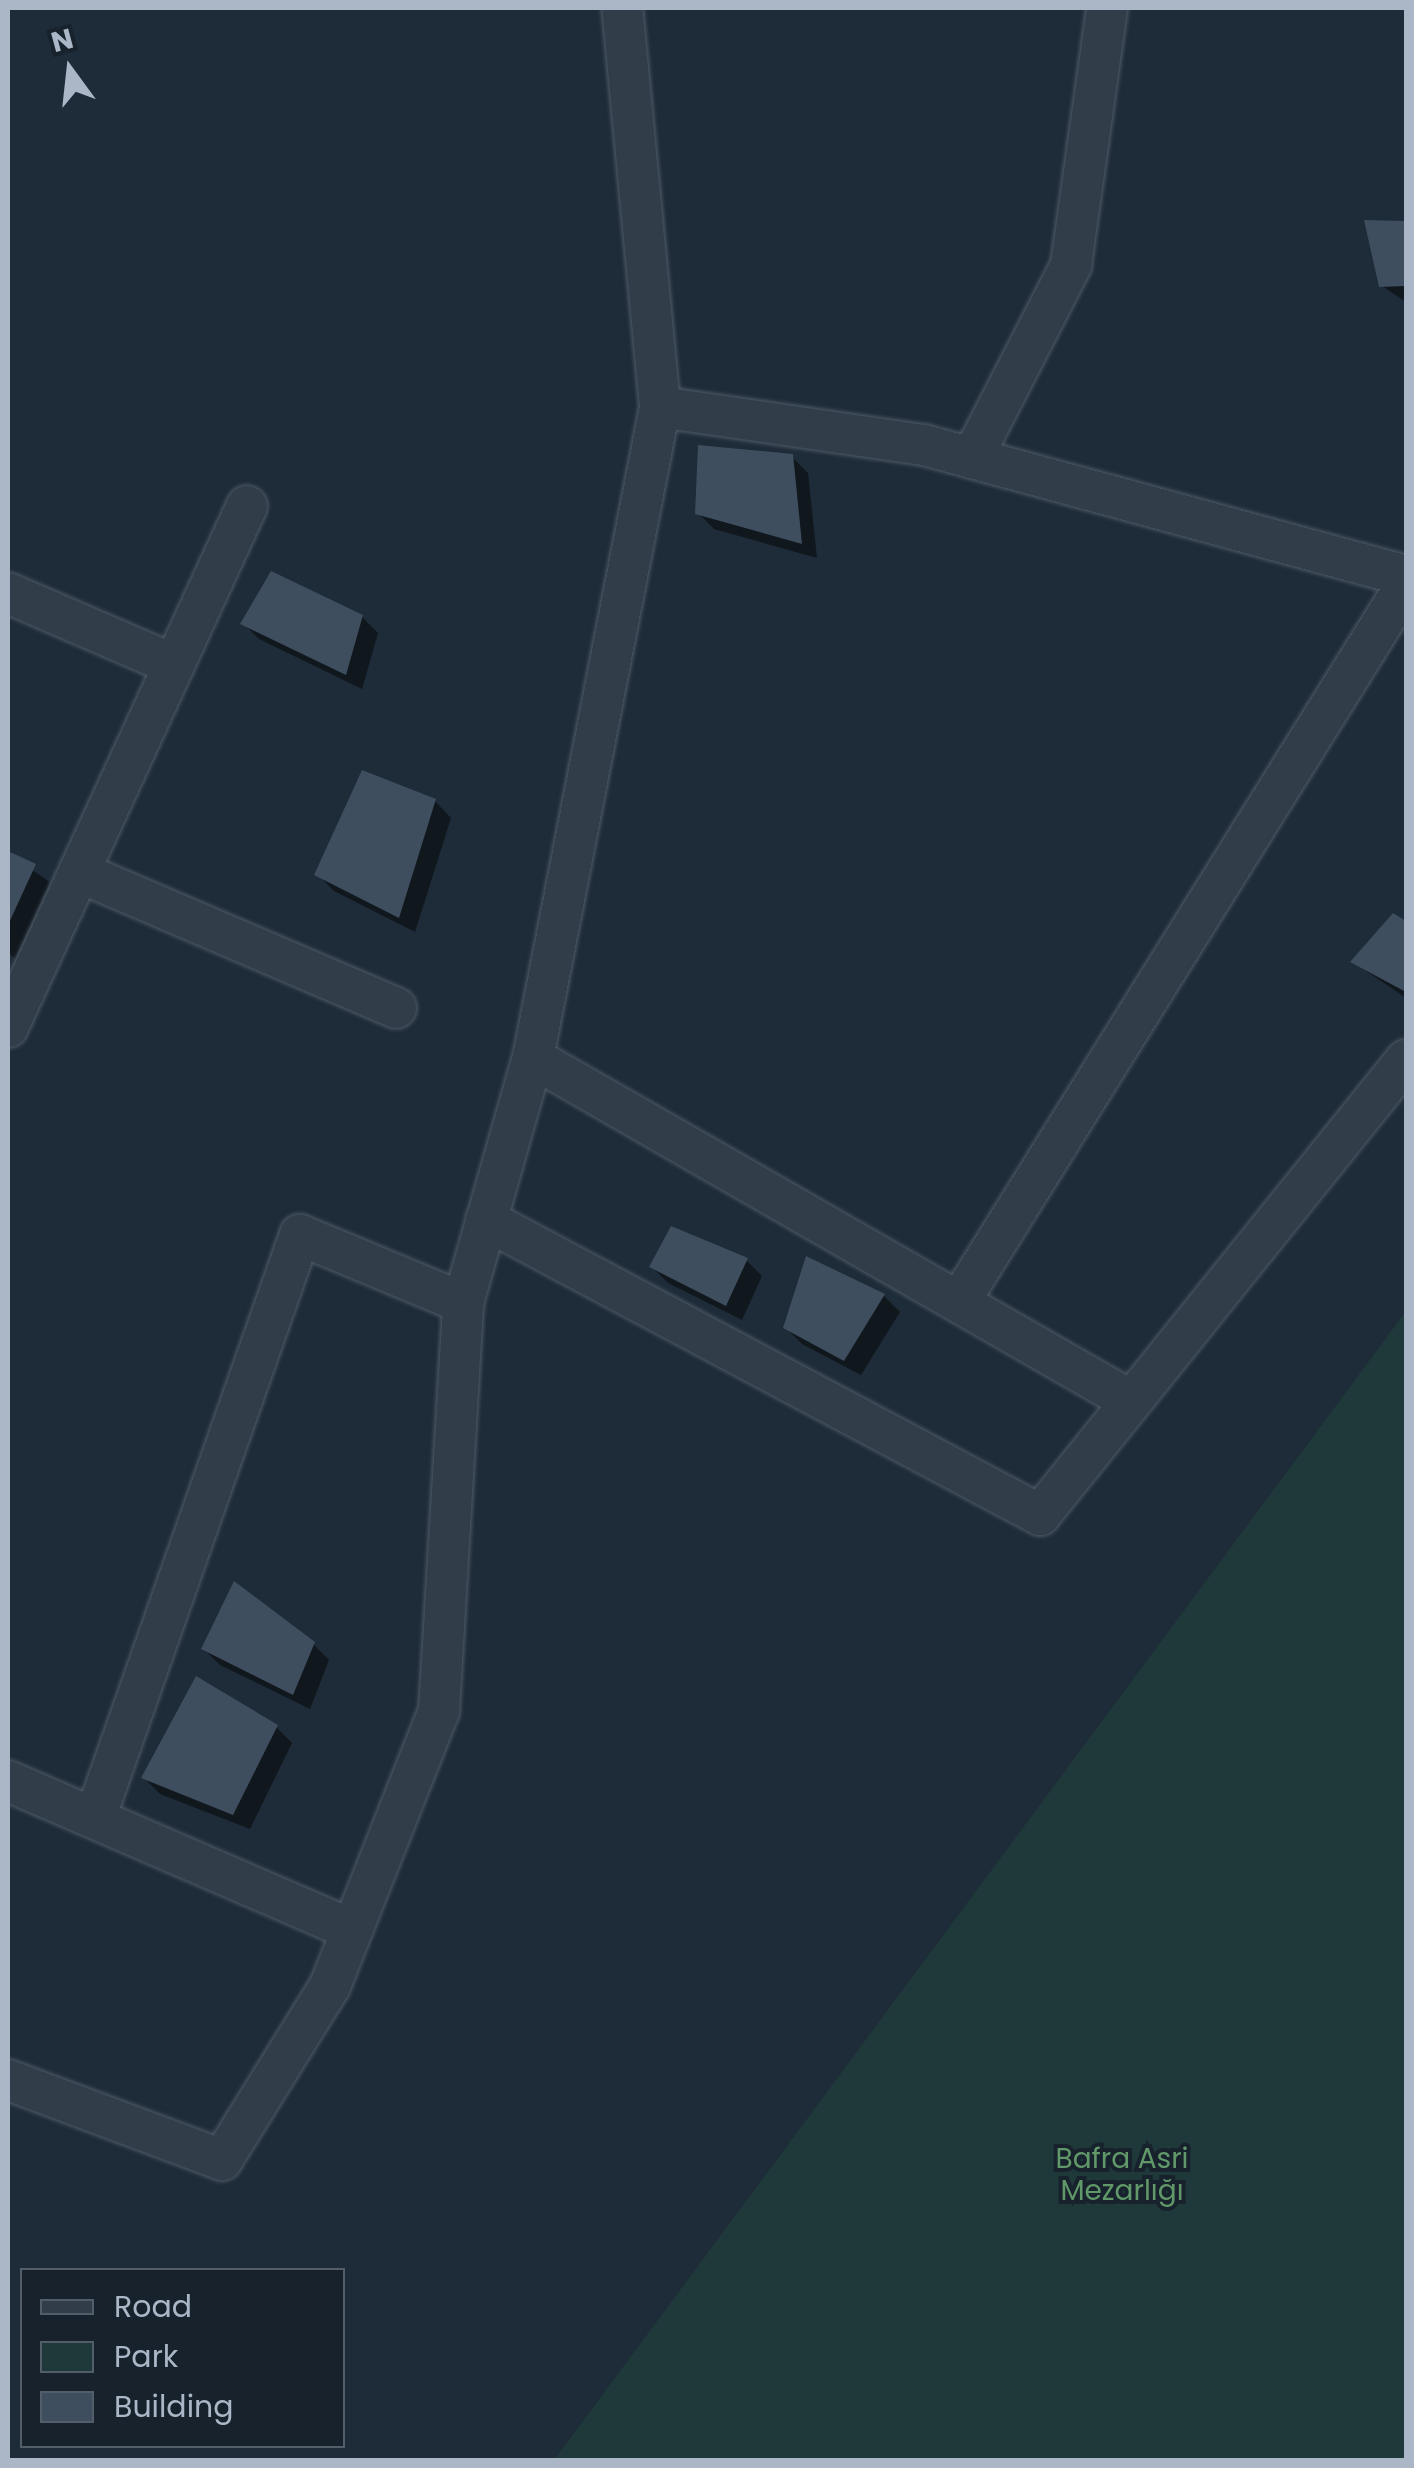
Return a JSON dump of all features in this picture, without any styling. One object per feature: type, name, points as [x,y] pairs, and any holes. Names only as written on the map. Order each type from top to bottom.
[{"type":"street","points":[[8,2080],[222,2160],[330,1986],[439,1711],[463,1302],[533,1058],[660,407],[622,8]]},
{"type":"street","points":[[972,458],[1070,264],[1107,8]]},
{"type":"street","points":[[660,407],[924,444],[1406,576]]},
{"type":"street","points":[[8,1027],[247,506]]},
{"type":"street","points":[[959,1302],[1406,585]]},
{"type":"street","points":[[8,594],[174,665]]},
{"type":"street","points":[[78,872],[396,1008]]},
{"type":"street","points":[[533,1058],[1132,1401]]},
{"type":"street","points":[[486,1220],[1040,1515],[1406,1060]]},
{"type":"street","points":[[94,1818],[300,1235],[463,1302]]},
{"type":"street","points":[[8,1780],[352,1930]]},
{"type":"green space","name":"Bafra Asri Mezarlığı","points":[[1406,1311],[1406,2460],[554,2460]]},
{"type":"building","points":[[1364,220],[1406,221],[1406,286],[1379,287]]},
{"type":"building","points":[[698,445],[793,454],[802,544],[695,514]]},
{"type":"building","points":[[271,571],[363,615],[346,675],[240,624]]},
{"type":"building","points":[[362,770],[436,799],[399,918],[314,875]]},
{"type":"building","points":[[8,851],[36,864],[8,925]]},
{"type":"building","points":[[1393,913],[1406,921],[1406,992],[1350,962]]},
{"type":"building","points":[[671,1226],[748,1258],[726,1306],[649,1267]]},
{"type":"building","points":[[806,1256],[885,1294],[844,1361],[783,1328]]},
{"type":"building","points":[[234,1581],[315,1642],[293,1695],[201,1649]]},
{"type":"building","points":[[196,1676],[278,1725],[233,1815],[141,1778]]}]
